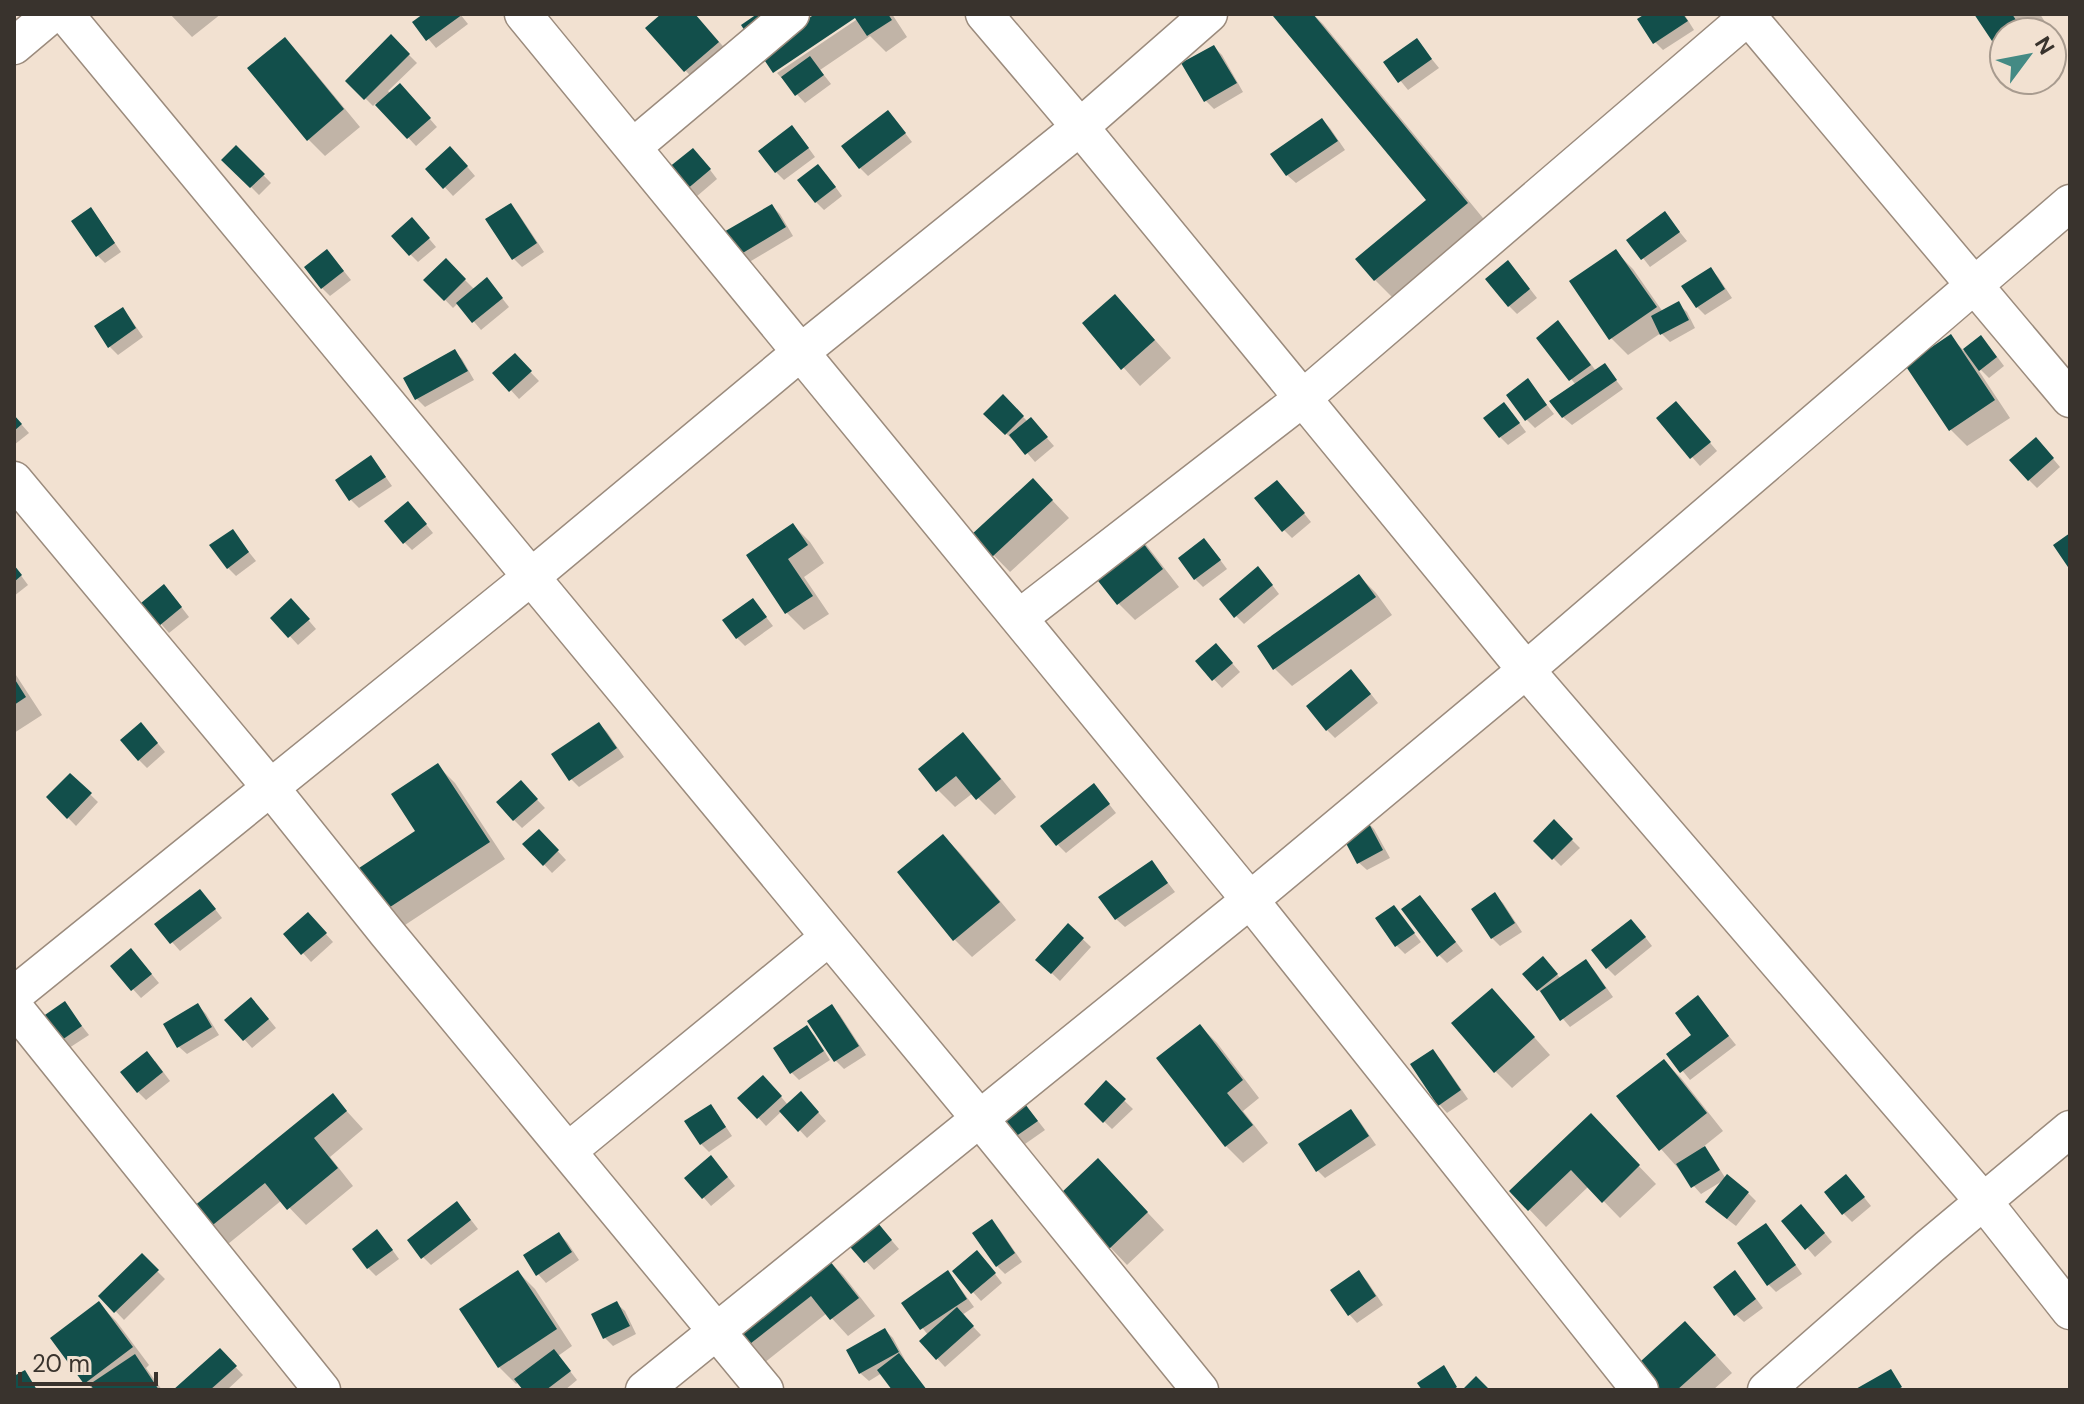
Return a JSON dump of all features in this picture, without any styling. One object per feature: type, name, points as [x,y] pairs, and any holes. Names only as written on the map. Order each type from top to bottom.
[{"type":"street","points":[[14,46],[52,14]]},
{"type":"street","points":[[65,14],[980,1119],[1200,1390]]},
{"type":"street","points":[[523,14],[1250,900],[1640,1390]]},
{"type":"street","points":[[633,147],[791,14]]},
{"type":"street","points":[[984,14],[1526,670],[1984,1202],[2070,1311]]},
{"type":"street","points":[[14,995],[1080,127],[1209,14]]},
{"type":"street","points":[[1019,618],[1303,398],[1748,15],[2070,399]]},
{"type":"street","points":[[644,1390],[1250,900],[1526,670],[2070,203]]},
{"type":"street","points":[[14,480],[765,1390]]},
{"type":"street","points":[[568,1151],[829,937]]},
{"type":"street","points":[[14,1007],[322,1390]]},
{"type":"street","points":[[1766,1390],[2070,1129]]},
{"type":"building","points":[[423,14],[463,14],[426,41],[412,22]]},
{"type":"building","points":[[661,14],[695,14],[719,42],[684,72],[645,28]]},
{"type":"building","points":[[757,14],[798,14],[803,22],[815,14],[888,14],[892,20],[867,36],[855,18],[773,73],[741,25]]},
{"type":"building","points":[[1313,14],[1468,203],[1374,281],[1355,259],[1426,200],[1273,16]]},
{"type":"building","points":[[1645,14],[1683,14],[1688,21],[1653,44],[1637,19]]},
{"type":"building","points":[[1974,14],[2012,14],[2013,16],[1988,16],[1988,35]]},
{"type":"building","points":[[391,34],[410,54],[364,100],[345,81]]},
{"type":"building","points":[[285,37],[344,109],[307,141],[247,68]]},
{"type":"building","points":[[1417,38],[1432,59],[1398,83],[1383,62]]},
{"type":"building","points":[[1214,45],[1237,83],[1204,102],[1181,63]]},
{"type":"building","points":[[810,56],[824,75],[795,96],[781,77]]},
{"type":"building","points":[[400,83],[431,118],[407,139],[375,105]]},
{"type":"building","points":[[888,110],[906,133],[859,169],[841,146]]},
{"type":"building","points":[[1322,118],[1338,141],[1286,176],[1270,154]]},
{"type":"building","points":[[792,125],[809,148],[775,173],[758,151]]},
{"type":"building","points":[[236,145],[265,174],[250,188],[221,160]]},
{"type":"building","points":[[450,146],[468,166],[443,189],[425,169]]},
{"type":"building","points":[[693,148],[711,169],[686,190],[668,168]]},
{"type":"building","points":[[818,164],[836,187],[815,203],[797,180]]},
{"type":"building","points":[[511,203],[537,243],[512,260],[485,219]]},
{"type":"building","points":[[772,204],[786,227],[736,257],[722,233]]},
{"type":"building","points":[[91,207],[115,243],[96,257],[71,221]]},
{"type":"building","points":[[1665,211],[1680,232],[1641,260],[1626,240]]},
{"type":"building","points":[[412,217],[430,238],[409,256],[391,236]]},
{"type":"building","points":[[327,249],[344,271],[321,289],[304,267]]},
{"type":"building","points":[[1616,249],[1657,307],[1609,340],[1569,281]]},
{"type":"building","points":[[446,258],[466,279],[444,301],[423,280]]},
{"type":"building","points":[[1508,260],[1530,289],[1508,307],[1485,279]]},
{"type":"building","points":[[1711,267],[1725,289],[1696,308],[1681,286]]},
{"type":"building","points":[[487,277],[503,298],[472,323],[456,303]]},
{"type":"building","points":[[1115,294],[1155,340],[1121,370],[1082,323]]},
{"type":"building","points":[[1679,301],[1689,320],[1660,335],[1651,316]]},
{"type":"building","points":[[123,307],[136,328],[108,348],[94,326]]},
{"type":"building","points":[[1558,320],[1591,365],[1569,381],[1536,338]]},
{"type":"building","points":[[1951,334],[1995,400],[1949,431],[1905,365]]},
{"type":"building","points":[[1981,335],[1997,357],[1979,371],[1963,349]]},
{"type":"building","points":[[455,349],[468,371],[415,400],[403,378]]},
{"type":"building","points":[[515,353],[532,371],[509,392],[492,373]]},
{"type":"building","points":[[1605,363],[1617,380],[1562,418],[1549,401]]},
{"type":"building","points":[[1528,378],[1547,405],[1525,421],[1506,395]]},
{"type":"building","points":[[1003,394],[1024,416],[1005,435],[983,414]]},
{"type":"building","points":[[1676,401],[1711,442],[1690,459],[1656,418]]},
{"type":"building","points":[[1504,402],[1520,423],[1499,438],[1483,418]]},
{"type":"building","points":[[14,415],[22,424],[14,431]]},
{"type":"building","points":[[1031,417],[1048,437],[1025,455],[1009,435]]},
{"type":"building","points":[[2036,437],[2054,458],[2028,481],[2009,460]]},
{"type":"building","points":[[371,455],[386,477],[349,501],[335,480]]},
{"type":"building","points":[[1033,478],[1053,500],[992,557],[971,535]]},
{"type":"building","points":[[1277,480],[1305,513],[1282,532],[1254,498]]},
{"type":"building","points":[[408,501],[427,524],[403,544],[384,521]]},
{"type":"building","points":[[1127,522],[1163,569],[1117,605],[1080,558]]},
{"type":"building","points":[[793,523],[808,545],[788,559],[813,596],[785,614],[746,555]]},
{"type":"building","points":[[233,529],[249,552],[227,569],[209,545]]},
{"type":"building","points":[[2070,533],[2070,570],[2053,545]]},
{"type":"building","points":[[1204,538],[1221,560],[1194,580],[1178,558]]},
{"type":"building","points":[[14,565],[22,575],[14,582]]},
{"type":"building","points":[[1258,566],[1273,585],[1234,618],[1219,599]]},
{"type":"building","points":[[1359,574],[1376,597],[1273,670],[1257,646]]},
{"type":"building","points":[[164,584],[182,607],[159,626],[141,603]]},
{"type":"building","points":[[291,598],[310,619],[288,638],[270,618]]},
{"type":"building","points":[[753,598],[767,617],[736,639],[722,620]]},
{"type":"building","points":[[1216,643],[1233,663],[1212,681],[1195,661]]},
{"type":"building","points":[[1351,669],[1371,694],[1326,731],[1306,706]]},
{"type":"building","points":[[14,678],[26,697],[14,705]]},
{"type":"building","points":[[141,722],[158,743],[138,761],[120,740]]},
{"type":"building","points":[[599,722],[617,748],[569,781],[551,754]]},
{"type":"building","points":[[963,732],[1001,779],[976,800],[956,776],[936,792],[918,769]]},
{"type":"building","points":[[438,763],[490,842],[387,909],[359,868],[415,831],[391,794]]},
{"type":"building","points":[[70,773],[92,793],[67,819],[46,797]]},
{"type":"building","points":[[521,780],[538,799],[513,821],[496,802]]},
{"type":"building","points":[[1094,783],[1110,804],[1056,846],[1040,826]]},
{"type":"building","points":[[1366,818],[1383,850],[1357,864],[1340,832]]},
{"type":"building","points":[[1554,819],[1573,839],[1552,860],[1533,841]]},
{"type":"building","points":[[539,829],[559,850],[543,866],[522,844]]},
{"type":"building","points":[[943,834],[1000,902],[953,941],[897,872]]},
{"type":"building","points":[[1152,860],[1168,883],[1115,920],[1098,897]]},
{"type":"building","points":[[200,889],[216,909],[170,944],[154,924]]},
{"type":"building","points":[[1495,892],[1515,923],[1491,939],[1471,909]]},
{"type":"building","points":[[1420,895],[1456,942],[1437,957],[1401,909]]},
{"type":"building","points":[[1394,905],[1415,933],[1395,947],[1375,918]]},
{"type":"building","points":[[308,912],[327,933],[301,955],[283,934]]},
{"type":"building","points":[[1631,919],[1646,937],[1606,969],[1591,950]]},
{"type":"building","points":[[1068,923],[1084,938],[1051,974],[1035,960]]},
{"type":"building","points":[[131,948],[152,974],[131,991],[110,966]]},
{"type":"building","points":[[1543,956],[1558,974],[1537,991],[1522,974]]},
{"type":"building","points":[[1586,959],[1606,988],[1560,1021],[1540,991]]},
{"type":"building","points":[[1492,988],[1535,1037],[1494,1073],[1451,1023]]},
{"type":"building","points":[[1698,995],[1729,1036],[1680,1073],[1666,1054],[1691,1035],[1675,1013]]},
{"type":"building","points":[[251,997],[269,1019],[243,1041],[224,1020]]},
{"type":"building","points":[[65,1001],[82,1026],[59,1042],[42,1017]]},
{"type":"building","points":[[198,1003],[212,1027],[177,1048],[163,1024]]},
{"type":"building","points":[[832,1004],[859,1046],[834,1062],[807,1021]]},
{"type":"building","points":[[1200,1024],[1243,1080],[1227,1093],[1253,1125],[1225,1147],[1156,1058]]},
{"type":"building","points":[[807,1025],[824,1051],[790,1074],[773,1048]]},
{"type":"building","points":[[1433,1049],[1461,1090],[1438,1106],[1410,1064]]},
{"type":"building","points":[[147,1051],[163,1072],[137,1093],[120,1072]]},
{"type":"building","points":[[1664,1059],[1707,1113],[1659,1151],[1616,1096]]},
{"type":"building","points":[[763,1075],[782,1096],[757,1119],[737,1098]]},
{"type":"building","points":[[1106,1080],[1126,1099],[1103,1123],[1084,1104]]},
{"type":"building","points":[[801,1091],[819,1112],[798,1132],[779,1111]]},
{"type":"building","points":[[333,1093],[347,1111],[314,1138],[338,1168],[287,1210],[265,1183],[209,1228],[193,1207]]},
{"type":"building","points":[[1022,1100],[1038,1121],[1015,1137],[1000,1116]]},
{"type":"building","points":[[711,1104],[726,1127],[700,1145],[684,1121]]},
{"type":"building","points":[[1351,1109],[1369,1136],[1316,1172],[1298,1144]]},
{"type":"building","points":[[1591,1113],[1640,1165],[1602,1203],[1571,1170],[1528,1211],[1509,1191]]},
{"type":"building","points":[[1705,1146],[1720,1170],[1691,1188],[1676,1164]]},
{"type":"building","points":[[711,1155],[728,1177],[702,1199],[684,1178]]},
{"type":"building","points":[[1098,1158],[1148,1212],[1109,1249],[1060,1194]]},
{"type":"building","points":[[1727,1174],[1749,1192],[1727,1219],[1705,1202]]},
{"type":"building","points":[[1846,1174],[1865,1197],[1842,1215],[1824,1192]]},
{"type":"building","points":[[457,1201],[471,1220],[421,1259],[407,1240]]},
{"type":"building","points":[[1801,1204],[1825,1233],[1805,1250],[1781,1221]]},
{"type":"building","points":[[873,1217],[892,1240],[864,1263],[845,1241]]},
{"type":"building","points":[[992,1219],[1015,1253],[996,1267],[972,1233]]},
{"type":"building","points":[[1766,1223],[1796,1265],[1767,1286],[1737,1243]]},
{"type":"building","points":[[377,1229],[393,1250],[367,1269],[352,1249]]},
{"type":"building","points":[[559,1232],[572,1252],[536,1276],[523,1255]]},
{"type":"building","points":[[977,1250],[996,1273],[971,1294],[952,1271]]},
{"type":"building","points":[[142,1253],[159,1270],[114,1313],[98,1296]]},
{"type":"building","points":[[826,1256],[859,1298],[830,1320],[811,1296],[746,1347],[732,1330]]},
{"type":"building","points":[[518,1270],[557,1329],[498,1368],[459,1309]]},
{"type":"building","points":[[948,1270],[967,1299],[920,1330],[901,1303]]},
{"type":"building","points":[[1359,1270],[1376,1296],[1348,1316],[1330,1290]]},
{"type":"building","points":[[1735,1270],[1756,1299],[1734,1316],[1713,1287]]},
{"type":"building","points":[[99,1301],[133,1347],[84,1384],[50,1338]]},
{"type":"building","points":[[617,1301],[630,1326],[603,1339],[591,1314]]},
{"type":"building","points":[[957,1307],[974,1326],[936,1360],[919,1341]]},
{"type":"building","points":[[1685,1321],[1716,1355],[1677,1390],[1647,1390],[1630,1371]]},
{"type":"building","points":[[885,1328],[899,1352],[859,1374],[846,1350]]},
{"type":"building","points":[[220,1348],[237,1366],[210,1390],[173,1390]]},
{"type":"building","points":[[554,1349],[571,1371],[546,1390],[523,1390],[514,1379]]},
{"type":"building","points":[[899,1353],[927,1390],[892,1390],[877,1370]]},
{"type":"building","points":[[135,1354],[159,1390],[94,1390],[90,1384]]},
{"type":"building","points":[[1444,1365],[1457,1387],[1453,1390],[1422,1390],[1417,1383]]},
{"type":"building","points":[[1891,1369],[1902,1387],[1897,1390],[1854,1390]]},
{"type":"building","points":[[25,1370],[37,1390],[14,1390],[14,1376]]},
{"type":"building","points":[[1476,1376],[1490,1390],[1462,1390]]}]
